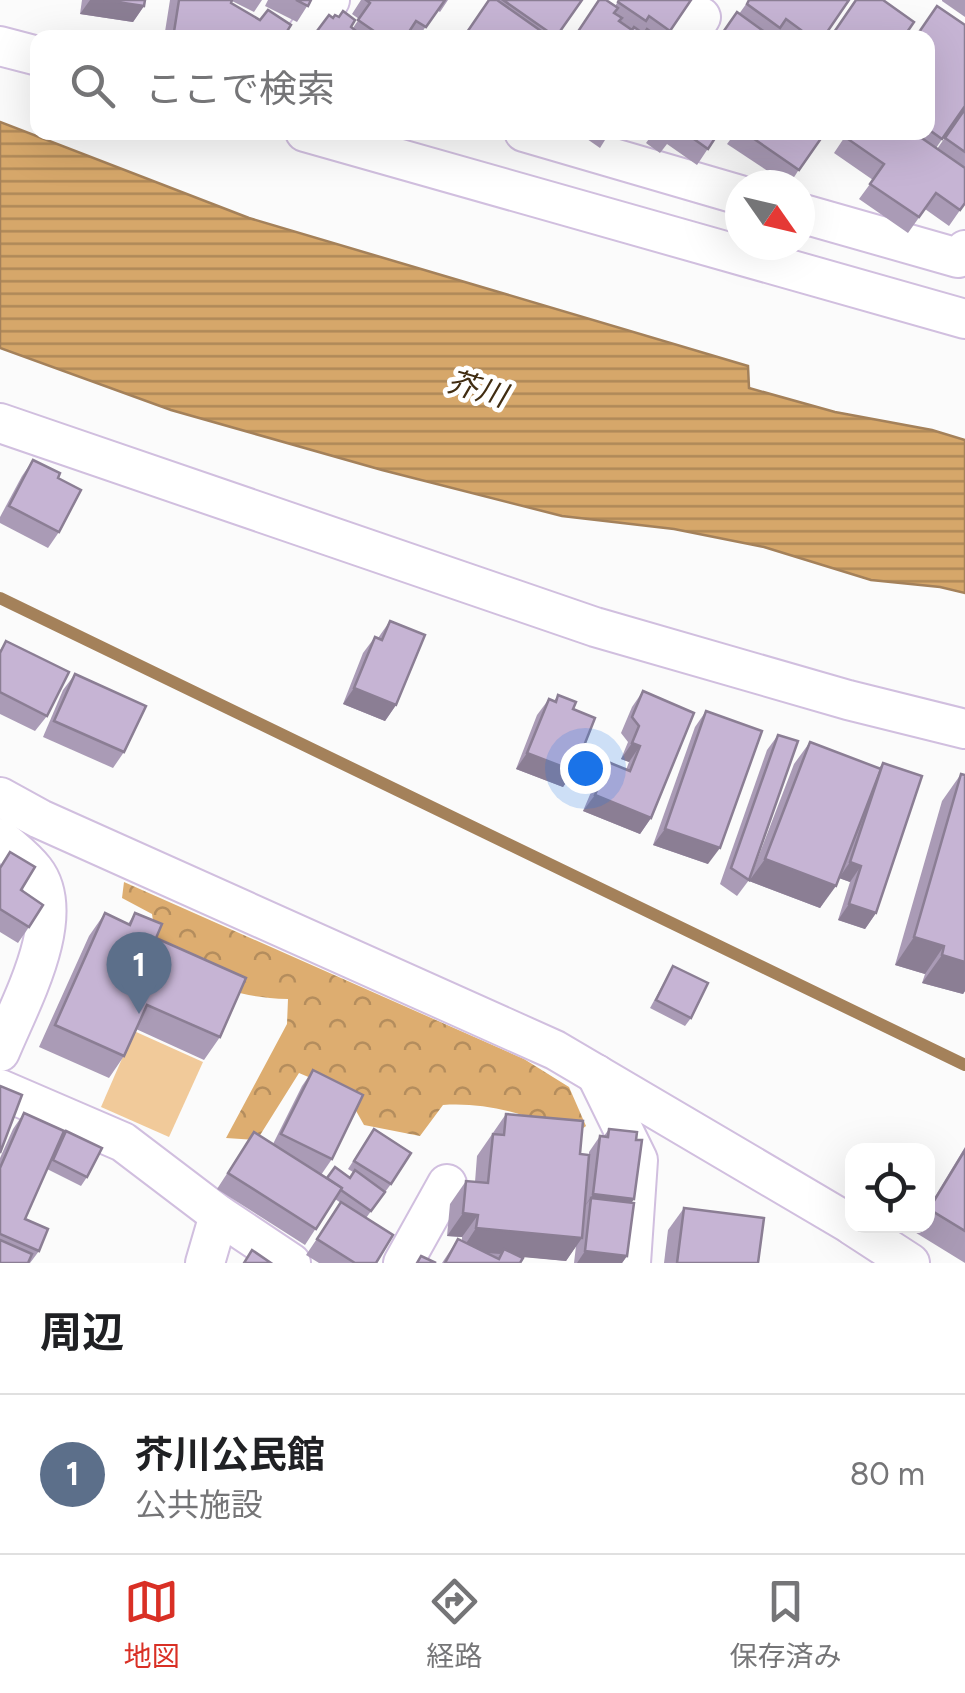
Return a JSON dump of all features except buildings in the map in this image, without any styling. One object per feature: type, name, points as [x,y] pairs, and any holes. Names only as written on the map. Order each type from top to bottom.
[{"type":"street","points":[[309,30],[330,0]]},
{"type":"street","points":[[0,46],[30,54]]},
{"type":"street","points":[[333,140],[965,318]]},
{"type":"street","points":[[582,140],[619,145],[725,189]]},
{"type":"street","points":[[815,216],[958,258],[965,250]]},
{"type":"street","points":[[0,423],[595,627],[965,730]]},
{"type":"street","points":[[0,798],[555,1050],[845,1220]]},
{"type":"street","points":[[0,838],[36,872],[49,918],[0,1052]]},
{"type":"street","points":[[596,1074],[638,1160],[632,1263]]},
{"type":"street","points":[[0,1089],[123,1142],[219,1215],[291,1263]]},
{"type":"street","points":[[403,1263],[447,1184]]},
{"type":"street","points":[[205,1263],[219,1215]]},
{"type":"street","points":[[865,1233],[910,1263]]},
{"type":"green space","points":[[124,882],[524,1059],[569,1087],[586,1126],[571,1137],[509,1111],[443,1105],[420,1136],[364,1125],[346,1093],[299,1073],[257,1140],[226,1138],[287,1024],[288,999],[232,991],[157,947],[152,914],[122,898]]},
{"type":"shaded area","points":[[134,1031],[203,1062],[169,1137],[101,1107]]},
{"type":"water","name":"芥川","points":[[0,122],[30,134],[30,140],[47,140],[249,218],[748,366],[749,388],[835,412],[965,440],[965,593],[871,580],[764,547],[674,529],[562,516],[171,410],[0,348]]},
{"type":"waterway","points":[[0,598],[965,1065]]},
{"type":"place","name":"芥川公民館","points":[[139,1014]]}]
